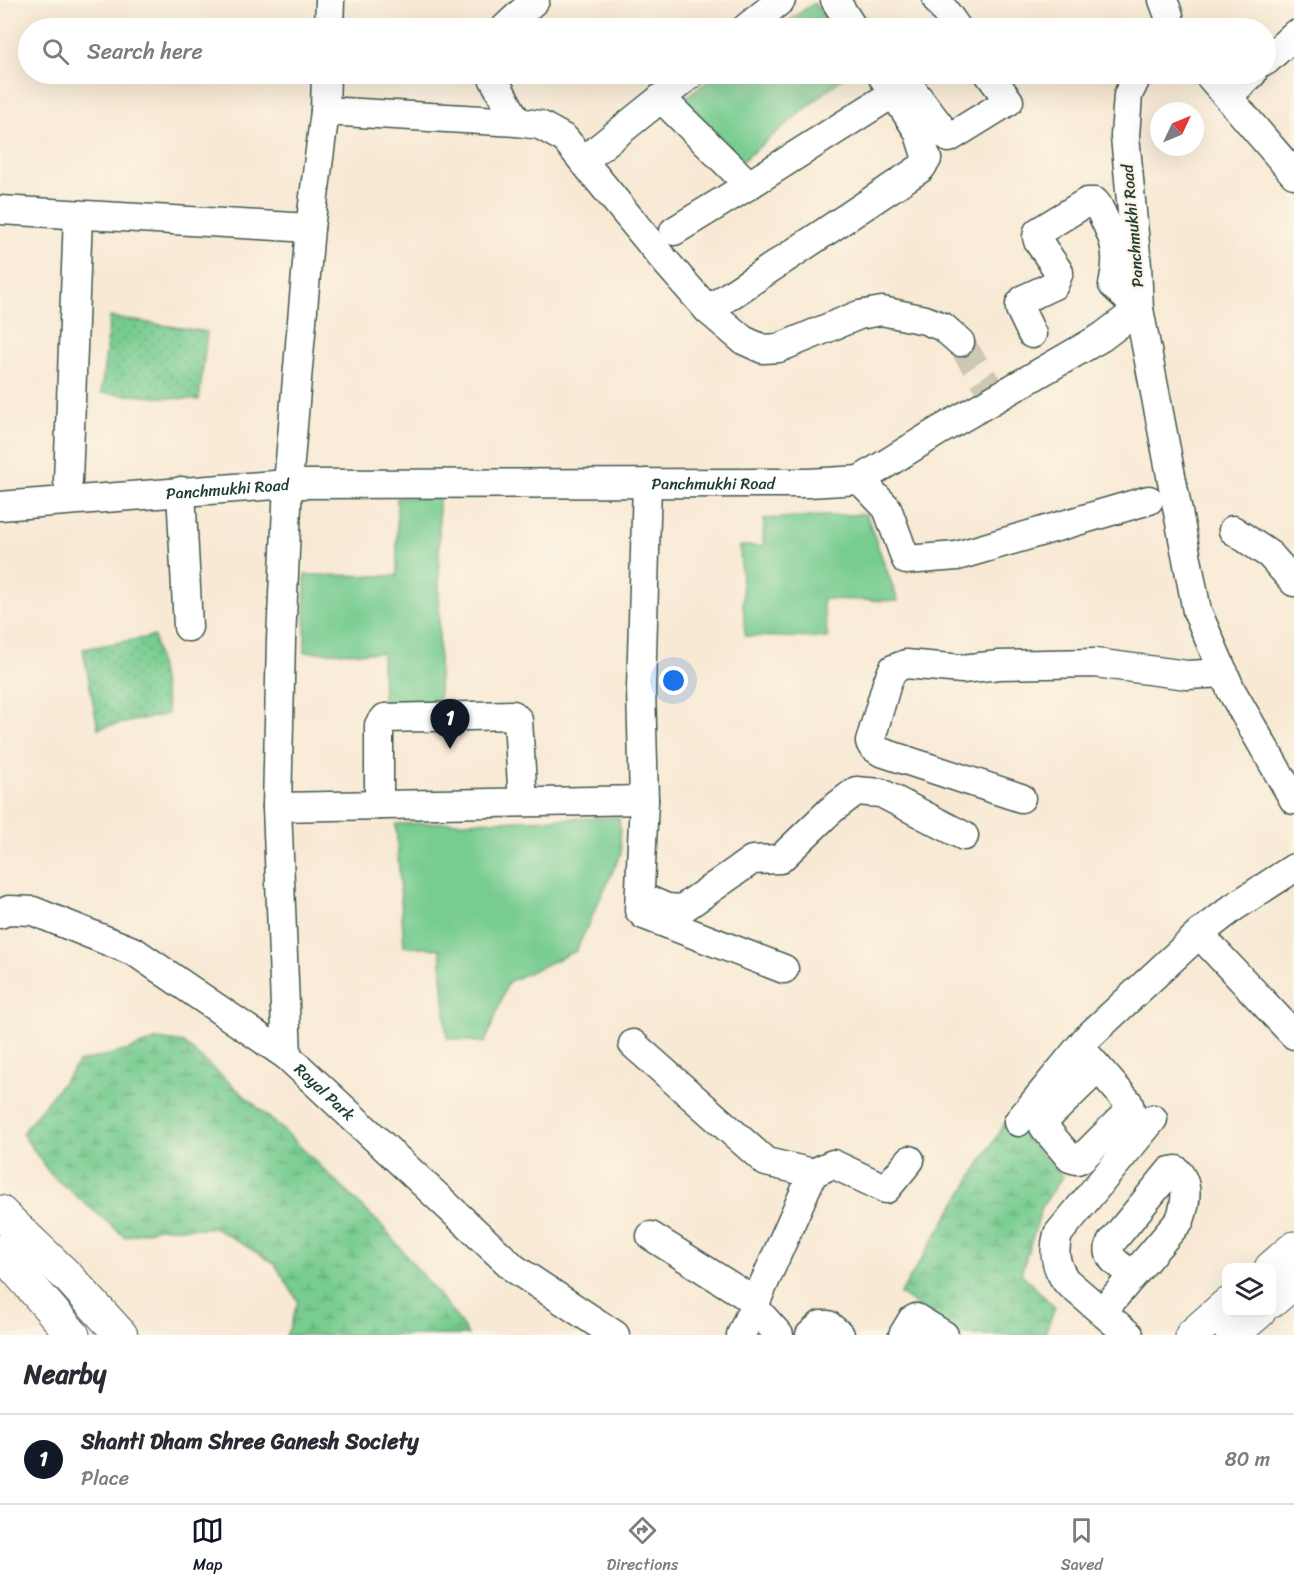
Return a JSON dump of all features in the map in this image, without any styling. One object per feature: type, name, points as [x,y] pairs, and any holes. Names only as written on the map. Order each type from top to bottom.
[{"type":"main road","points":[[0,1212],[69,1278],[121,1335]]},
{"type":"main road","points":[[1276,1264],[1294,1248]]},
{"type":"main road","points":[[0,1251],[73,1335]]},
{"type":"main road","points":[[1276,1298],[1294,1282]]},
{"type":"main road","points":[[1192,1335],[1222,1309]]},
{"type":"main road","points":[[1232,1335],[1252,1317]]},
{"type":"street","points":[[329,18],[330,0]]},
{"type":"street","points":[[516,18],[535,0]]},
{"type":"street","points":[[835,0],[847,18]]},
{"type":"street","points":[[937,0],[950,18]]},
{"type":"street","points":[[1163,0],[1169,18]]},
{"type":"street","points":[[1276,52],[1294,35]]},
{"type":"street","points":[[287,1056],[277,807],[281,640],[288,484],[310,228],[325,111],[326,84]]},
{"type":"street","points":[[496,84],[517,122]]},
{"type":"street","points":[[583,161],[678,84]]},
{"type":"street","points":[[708,310],[921,168],[927,159],[918,131],[888,84]]},
{"type":"street","points":[[674,231],[749,185],[888,84],[908,84],[949,138],[1009,101],[996,84]]},
{"type":"street","name":"Panchmukhi Road","points":[[0,506],[288,484],[808,483],[860,480],[992,394],[1102,337],[1139,309],[1125,136],[1128,95],[1133,84]]},
{"type":"street","points":[[1217,84],[1294,174]]},
{"type":"street","points":[[1228,96],[1241,84]]},
{"type":"street","points":[[661,98],[749,185]]},
{"type":"street","points":[[325,111],[540,125],[565,140],[708,310],[742,340],[763,350],[779,348],[859,315],[882,311],[925,320],[943,327],[960,342]]},
{"type":"street","points":[[1032,334],[1020,309],[1020,304],[1024,299],[1054,285],[1059,273],[1038,241],[1038,232],[1087,202],[1095,202],[1114,239],[1117,265],[1108,293],[1139,309],[1197,611],[1231,690],[1294,800]]},
{"type":"street","points":[[0,210],[310,228]]},
{"type":"street","points":[[68,480],[78,214]]},
{"type":"street","points":[[1102,337],[1149,361]]},
{"type":"street","points":[[860,480],[887,508],[906,560],[957,556],[1149,500]]},
{"type":"street","points":[[647,483],[641,689],[644,800],[639,910],[644,915],[784,969]]},
{"type":"street","points":[[181,491],[188,627]]},
{"type":"street","points":[[1233,530],[1270,555],[1294,582]]},
{"type":"street","points":[[1021,798],[881,752],[872,746],[870,742],[893,669],[906,664],[962,669],[999,665],[1095,663],[1187,675],[1224,673]]},
{"type":"street","points":[[379,805],[379,725],[385,718],[513,715],[518,720],[523,802]]},
{"type":"street","points":[[639,896],[667,908],[682,909],[752,860],[780,859],[856,791],[881,793],[964,836]]},
{"type":"street","points":[[277,807],[644,800]]},
{"type":"street","points":[[1018,1122],[1089,1058],[1086,1038],[1198,934],[1234,907],[1294,868]]},
{"type":"street","name":"Royal Park","points":[[0,914],[9,910],[33,911],[135,952],[287,1056],[515,1269],[615,1335]]},
{"type":"street","points":[[1198,934],[1294,1035]]},
{"type":"street","points":[[633,1044],[766,1162],[813,1173],[833,1164],[886,1189],[910,1160]]},
{"type":"street","points":[[1129,1335],[1066,1281],[1058,1270],[1055,1244],[1058,1234],[1153,1119]]},
{"type":"street","points":[[741,1335],[813,1173]]},
{"type":"street","points":[[651,1236],[755,1305],[779,1335]]},
{"type":"street","points":[[1102,1312],[1133,1275]]},
{"type":"street","points":[[903,1335],[912,1320],[916,1318],[944,1335]]},
{"type":"street","points":[[810,1335],[820,1325],[828,1325],[840,1335]]},
{"type":"green space","points":[[814,3],[825,18],[793,18]]},
{"type":"green space","points":[[704,84],[835,84],[742,161],[684,98]]},
{"type":"green space","points":[[110,317],[207,332],[199,400],[101,393]]},
{"type":"green space","points":[[397,498],[439,498],[439,711],[383,711],[382,653],[305,652],[305,575],[397,576]]},
{"type":"green space","points":[[866,514],[898,601],[822,599],[828,638],[745,636],[740,546],[763,546],[764,519]]},
{"type":"green space","points":[[154,636],[168,714],[98,728],[83,649]]},
{"type":"green space","points":[[619,817],[621,853],[576,951],[508,982],[485,1043],[447,1038],[440,949],[404,946],[396,824]]},
{"type":"green space","points":[[158,1039],[184,1043],[282,1129],[384,1228],[457,1318],[468,1335],[286,1335],[298,1301],[274,1263],[216,1228],[159,1228],[125,1237],[50,1174],[22,1133],[79,1062],[129,1050]]},
{"type":"green space","points":[[1007,1120],[1063,1176],[1043,1205],[1021,1273],[1055,1308],[1044,1335],[959,1335],[900,1294]]},
{"type":"tunnel","points":[[960,342],[990,389]]},
{"type":"place","name":"Shanti Dham Shree Ganesh Society","points":[[450,749]]}]
